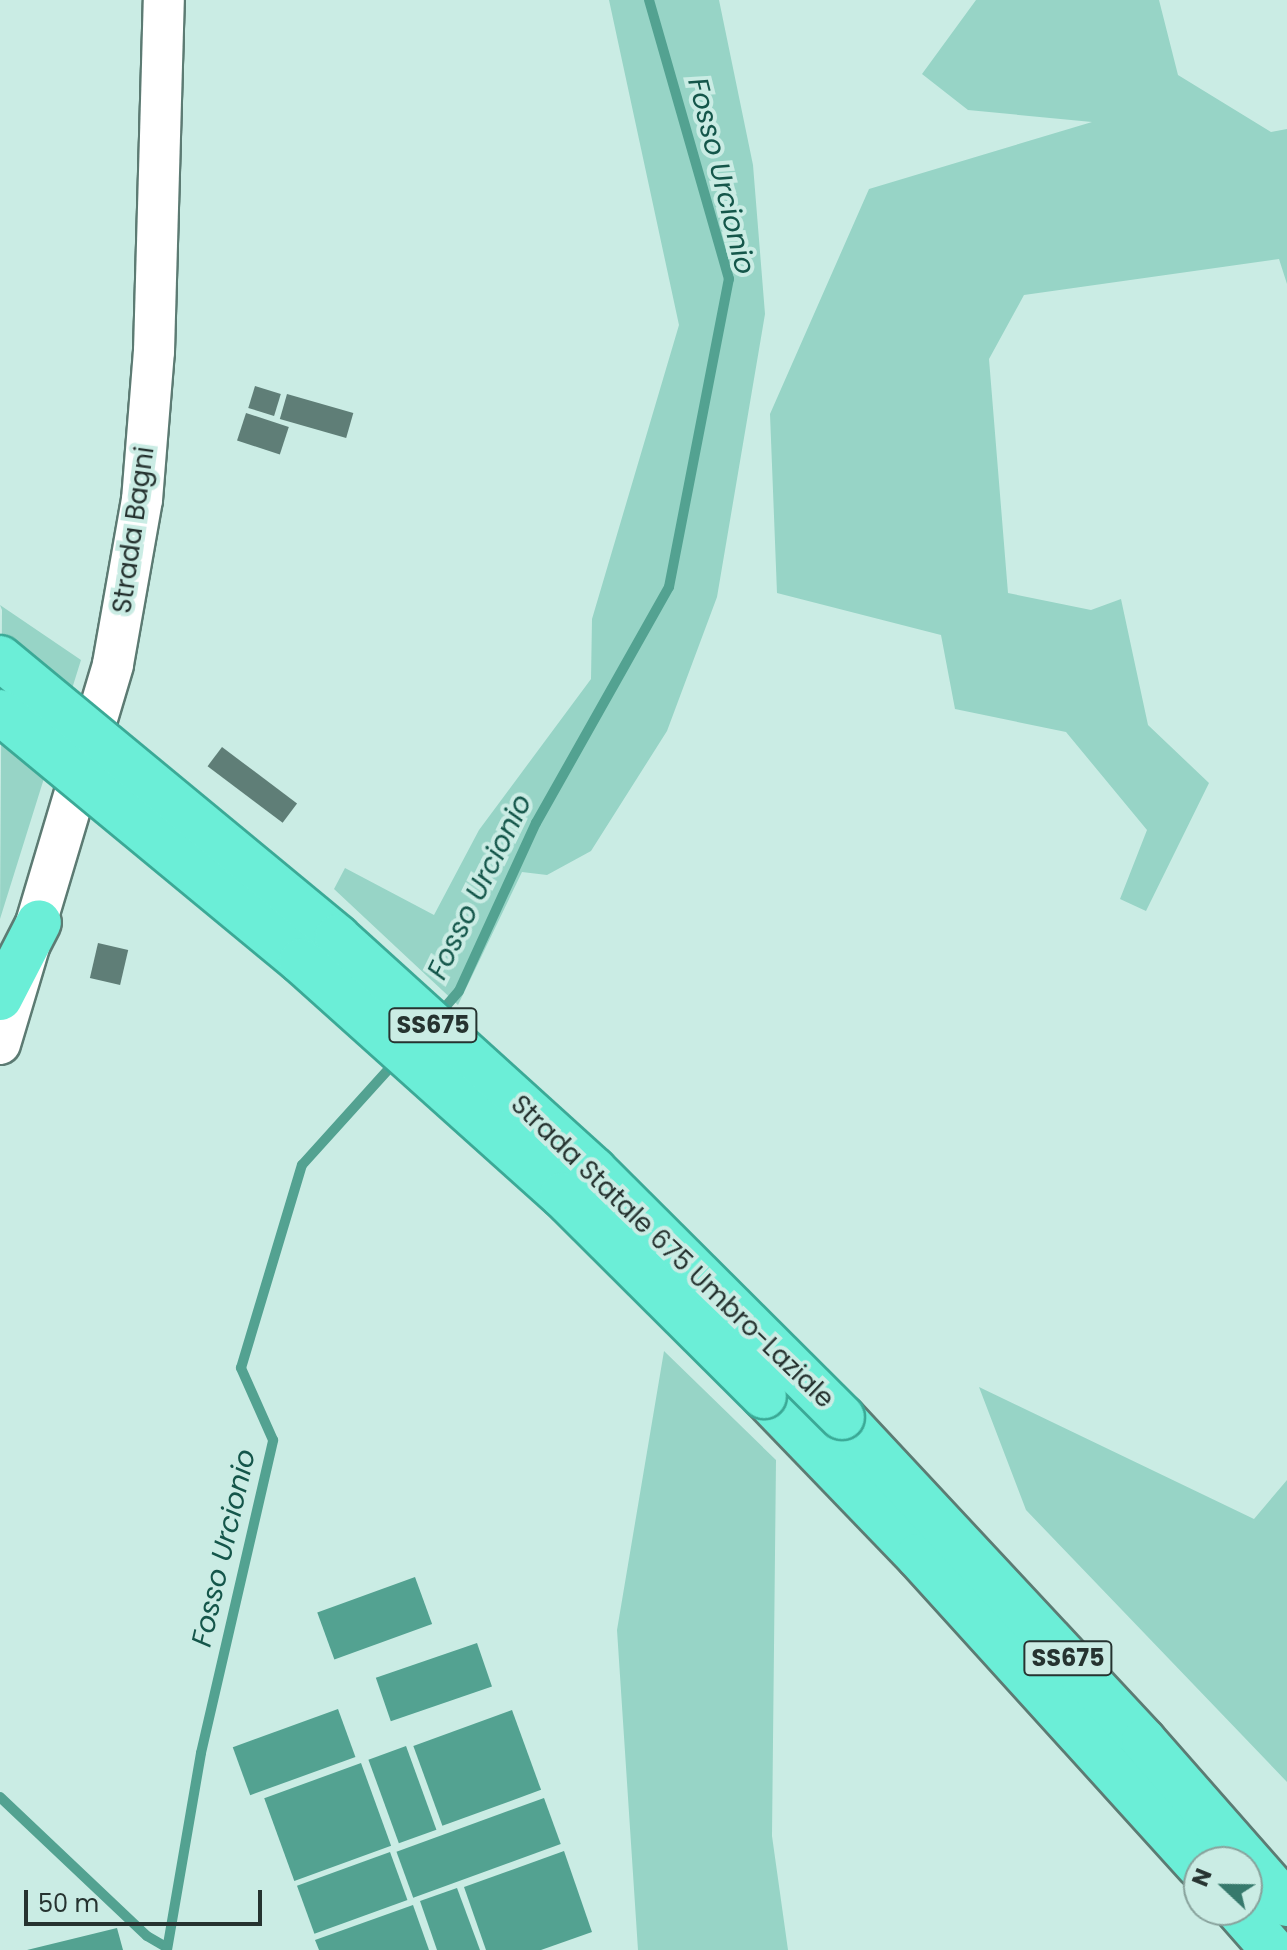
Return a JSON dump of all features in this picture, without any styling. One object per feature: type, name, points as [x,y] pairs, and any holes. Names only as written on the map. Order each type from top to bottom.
[{"type":"highway","name":"Strada Statale 675 Umbro-Laziale","points":[[0,658],[348,948],[594,1170],[842,1417],[1144,1741],[1287,1904]]},
{"type":"highway","name":"Strada Statale 675 Umbro-Laziale","points":[[0,712],[301,961],[562,1195],[764,1396],[940,1579],[1183,1848]]},
{"type":"highway","points":[[0,998],[39,922]]},
{"type":"highway","points":[[1252,1926],[1273,1950]]},
{"type":"street","name":"Strada Bagni","points":[[0,1044],[39,922],[113,664],[142,500],[154,351],[164,0]]},
{"type":"shaded area","points":[[609,0],[719,0],[753,165],[765,314],[717,597],[667,731],[591,851],[547,875],[522,872],[458,1005],[334,889],[345,868],[434,915],[479,830],[591,679],[592,619],[679,325]]},
{"type":"shaded area","points":[[976,0],[1159,0],[1178,75],[1271,132],[1287,129],[1287,284],[1279,259],[1024,295],[989,359],[1008,593],[1091,610],[1121,599],[1148,725],[1209,783],[1146,911],[1120,899],[1147,830],[1066,732],[955,709],[941,635],[777,593],[770,414],[869,189],[1092,122],[968,110],[922,74]]},
{"type":"shaded area","points":[[0,605],[81,660],[0,919],[2,610]]},
{"type":"shaded area","points":[[664,1351],[776,1460],[772,1836],[788,1950],[638,1950],[617,1630]]},
{"type":"shaded area","points":[[979,1387],[1254,1519],[1287,1480],[1287,1782],[1026,1510]]},
{"type":"shaded area","points":[[415,1577],[432,1624],[334,1660],[317,1613]]},
{"type":"shaded area","points":[[477,1643],[492,1686],[391,1721],[376,1678]]},
{"type":"shaded area","points":[[338,1709],[355,1757],[250,1795],[233,1747]]},
{"type":"shaded area","points":[[512,1710],[541,1790],[442,1826],[413,1746]]},
{"type":"shaded area","points":[[406,1746],[436,1830],[399,1843],[368,1760]]},
{"type":"shaded area","points":[[361,1763],[391,1846],[294,1881],[264,1798]]},
{"type":"shaded area","points":[[544,1798],[561,1844],[413,1898],[396,1852]]},
{"type":"shaded area","points":[[564,1851],[592,1932],[541,1950],[486,1950],[464,1887]]},
{"type":"shaded area","points":[[390,1852],[407,1900],[314,1934],[297,1886]]},
{"type":"shaded area","points":[[457,1888],[480,1950],[437,1950],[420,1901]]},
{"type":"shaded area","points":[[413,1905],[429,1950],[319,1950],[315,1940]]},
{"type":"shaded area","points":[[117,1928],[123,1950],[27,1950]]},
{"type":"building","points":[[255,386],[281,394],[274,416],[248,408]]},
{"type":"building","points":[[287,394],[353,413],[346,438],[280,419]]},
{"type":"building","points":[[246,413],[289,427],[280,454],[237,441]]},
{"type":"building","points":[[222,747],[297,804],[283,823],[208,766]]},
{"type":"building","points":[[98,943],[128,950],[120,985],[90,978]]},
{"type":"waterway","name":"Fosso Urcionio","points":[[439,1014],[459,991],[536,823],[669,587],[729,279],[649,0]]},
{"type":"waterway","name":"Fosso Urcionio","points":[[167,1950],[201,1753],[273,1440],[241,1368],[302,1165],[396,1061]]},
{"type":"waterway","points":[[0,1797],[147,1936],[166,1947]]}]
